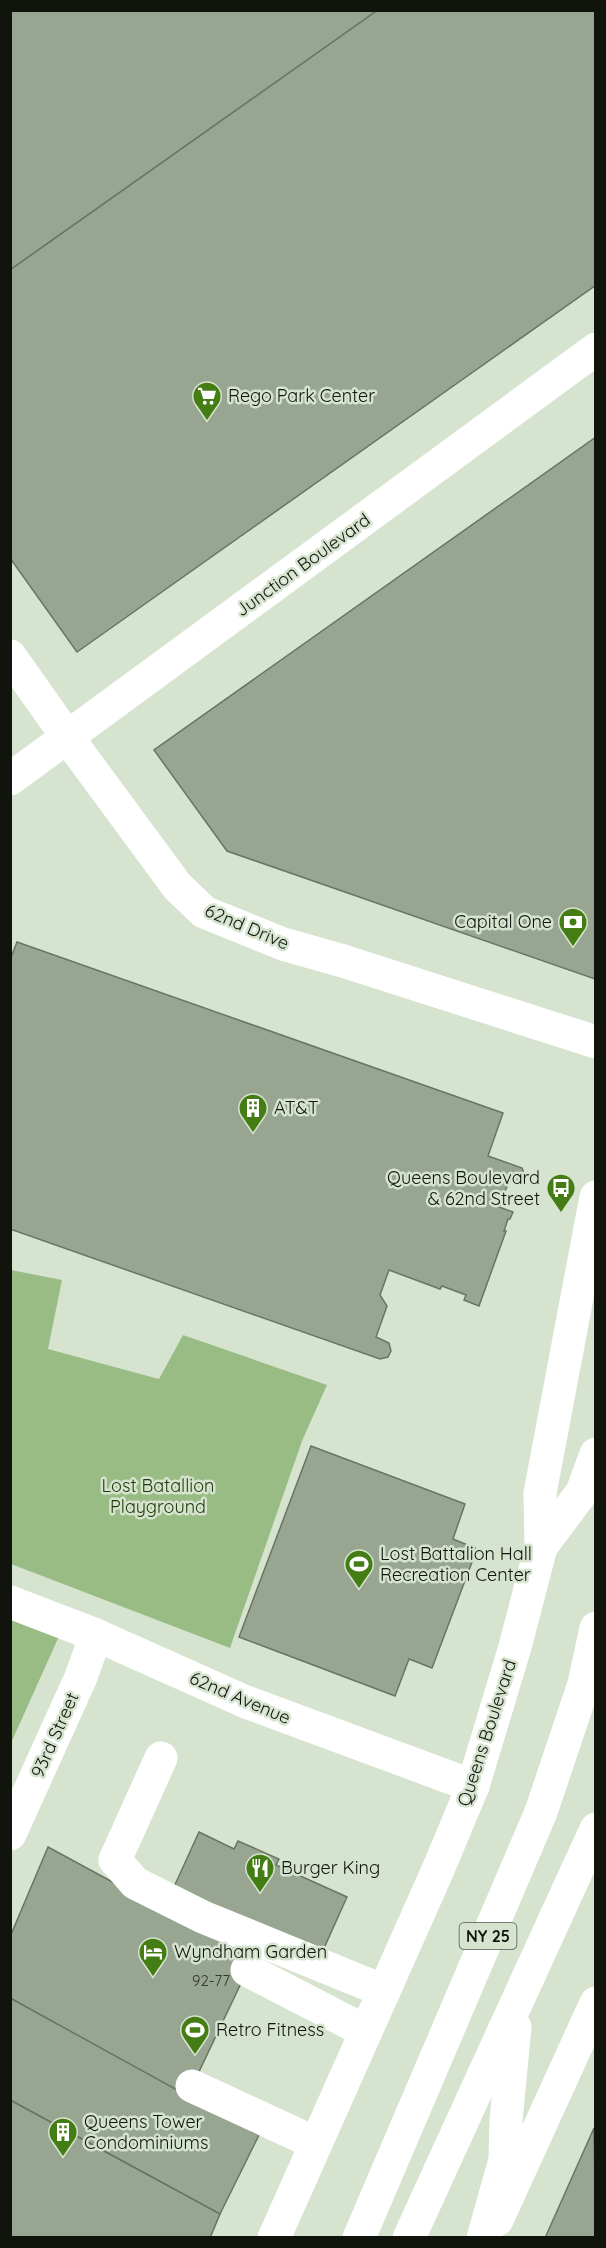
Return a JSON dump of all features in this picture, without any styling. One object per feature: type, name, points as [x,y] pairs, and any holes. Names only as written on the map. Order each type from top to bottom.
[{"type":"main road","name":"Junction Boulevard","points":[[10,779],[596,349]]},
{"type":"main road","name":"62nd Drive","points":[[10,656],[177,886],[204,912],[283,944],[596,1042]]},
{"type":"main road","name":"Queens Boulevard","points":[[274,2238],[473,1786],[515,1647],[541,1546],[540,1493],[596,1197]]},
{"type":"main road","points":[[541,1546],[582,1492],[596,1454]]},
{"type":"main road","name":"62nd Avenue","points":[[10,1602],[96,1635],[246,1702],[473,1786]]},
{"type":"main road","name":"NY 25","points":[[359,2238],[541,1812],[584,1684],[596,1628]]},
{"type":"main road","name":"93rd Street","points":[[10,1834],[81,1677],[96,1635]]},
{"type":"main road","points":[[161,1758],[115,1860],[135,1883],[203,1917],[384,1990]]},
{"type":"main road","name":"NY 25","points":[[409,2238],[596,1829]]},
{"type":"main road","points":[[247,1970],[365,2031]]},
{"type":"main road","points":[[483,2238],[504,2160],[518,2002]]},
{"type":"main road","points":[[487,2238],[581,2072],[596,2002]]},
{"type":"main road","points":[[192,2086],[315,2144]]},
{"type":"green space","name":"Lost Batallion Playground","points":[[11,1270],[62,1280],[48,1349],[159,1379],[183,1335],[327,1385],[302,1441],[230,1648],[11,1564]]},
{"type":"green space","points":[[11,1614],[60,1634],[11,1743]]},
{"type":"building","points":[[10,10],[378,10],[10,270]]},
{"type":"building","name":"Rego Park Center","points":[[378,10],[596,10],[596,285],[77,652],[10,558],[10,270]]},
{"type":"building","points":[[596,437],[595,979],[227,851],[154,750]]},
{"type":"building","name":"AT&T","points":[[17,942],[503,1113],[488,1156],[522,1168],[525,1176],[520,1183],[509,1181],[499,1207],[513,1212],[508,1219],[504,1231],[506,1231],[479,1306],[464,1300],[466,1295],[442,1286],[440,1289],[389,1270],[380,1295],[387,1306],[376,1337],[389,1343],[391,1351],[388,1357],[380,1359],[10,1229],[10,960]]},
{"type":"building","name":"Lost Battalion Hall Recreation Center","points":[[311,1446],[465,1504],[453,1539],[477,1549],[432,1668],[409,1659],[395,1696],[239,1637]]},
{"type":"building","name":"Burger King","points":[[199,1832],[234,1849],[238,1841],[279,1859],[276,1865],[347,1897],[321,1955],[173,1889]]},
{"type":"building","points":[[48,1847],[253,1958],[187,2097],[10,1998],[10,1937]]},
{"type":"building","points":[[10,1998],[259,2135],[220,2214],[10,2100]]},
{"type":"building","name":"Queens Tower Condominiums","points":[[10,2100],[220,2214],[210,2238],[10,2238]]},
{"type":"building","points":[[594,2128],[596,2238],[545,2238]]},
{"type":"place","name":"Rego Park Center","points":[[207,422]]},
{"type":"place","name":"Capital One","points":[[573,948]]},
{"type":"place","name":"AT&T","points":[[253,1134]]},
{"type":"place","name":"Queens Boulevard & 62nd Street","points":[[561,1214]]},
{"type":"place","name":"Lost Battalion Hall Recreation Center","points":[[359,1590]]},
{"type":"place","name":"Burger King","points":[[260,1894]]},
{"type":"place","name":"Wyndham Garden","points":[[153,1978]]},
{"type":"place","name":"Retro Fitness","points":[[195,2056]]},
{"type":"place","name":"Queens Tower Condominiums","points":[[63,2158]]}]
